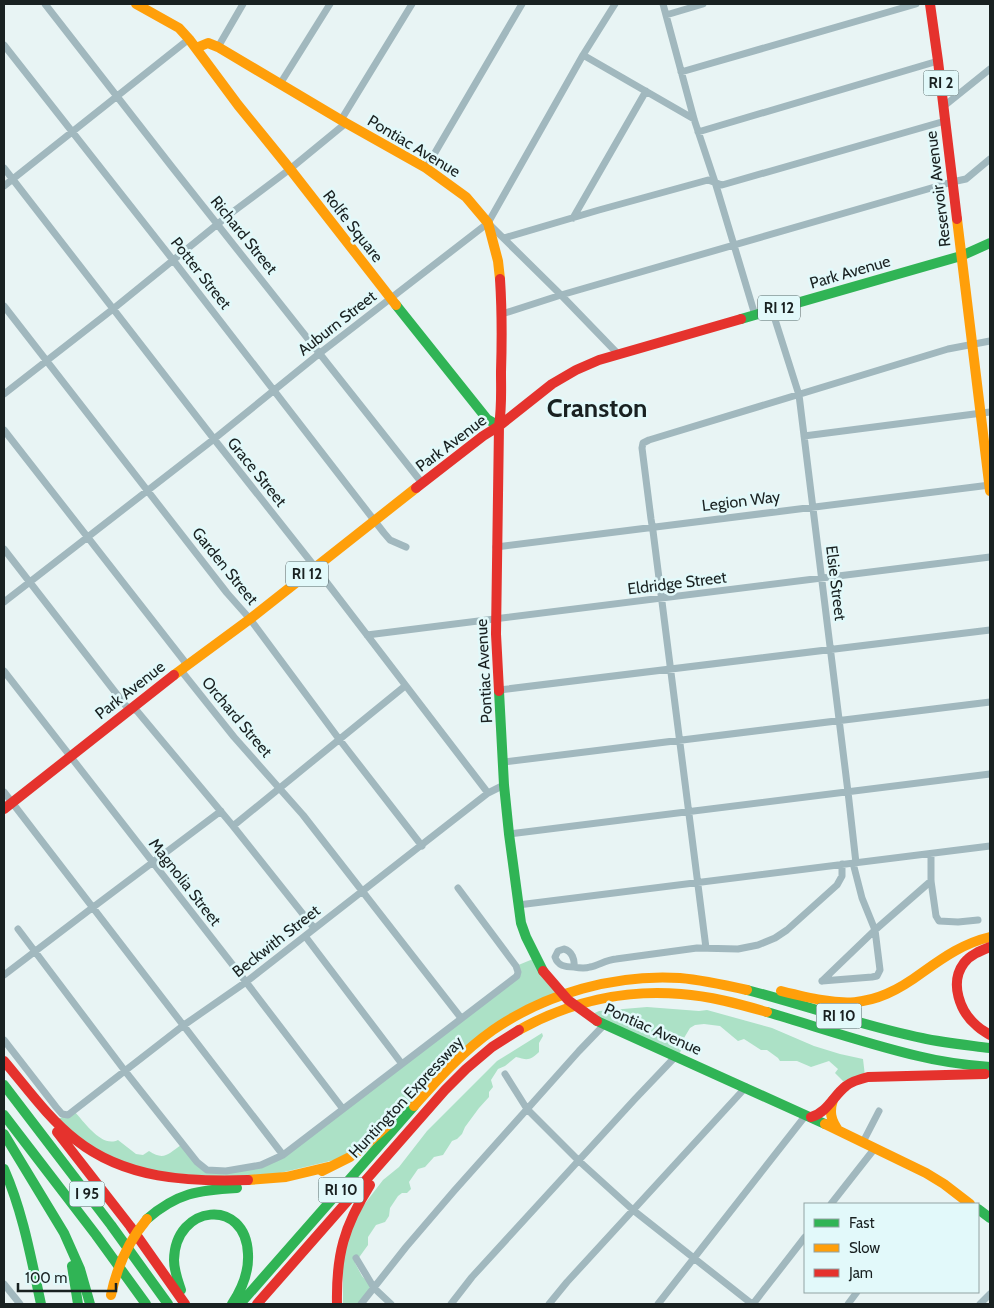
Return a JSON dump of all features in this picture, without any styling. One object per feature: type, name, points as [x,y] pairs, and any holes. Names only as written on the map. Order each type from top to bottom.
[{"type":"main road","points":[[136,4],[150,7],[179,28],[189,39]]},
{"type":"main road","name":"Reservoir Avenue","points":[[930,4],[972,344],[986,413],[990,491]]},
{"type":"main road","name":"Rolfe Square","points":[[189,39],[238,105],[486,419],[498,426]]},
{"type":"main road","points":[[196,48],[208,44],[218,47]]},
{"type":"main road","name":"Pontiac Avenue","points":[[218,47],[426,168],[466,197],[488,223],[498,261],[502,314],[502,409],[498,426],[496,634],[504,785],[521,923],[543,971],[568,1000],[600,1023],[746,1087],[863,1142],[926,1173],[944,1184],[966,1203]]},
{"type":"main road","name":"Park Avenue","points":[[8,806],[422,483],[552,384],[567,375],[599,360],[962,256],[990,243]]},
{"type":"main road","points":[[689,979],[736,982],[846,1003],[861,1001],[877,998],[899,988],[961,946],[975,940],[990,937]]},
{"type":"main road","points":[[990,948],[973,955],[967,960],[957,982],[959,999],[966,1014],[971,1021],[990,1035]]},
{"type":"main road","name":"Huntington Expressway","points":[[240,1304],[442,1076],[468,1050],[516,1016],[549,1000],[582,988],[617,981],[652,978],[712,982],[930,1040],[990,1048]]},
{"type":"main road","name":"Huntington Expressway","points":[[257,1304],[459,1076],[503,1039],[524,1026],[578,1004],[600,998],[636,993],[694,995],[768,1012],[922,1058],[990,1067]]},
{"type":"main road","points":[[4,1063],[72,1137],[104,1159],[131,1170],[177,1179],[243,1181],[290,1177],[328,1167]]},
{"type":"main road","points":[[4,1063],[115,1206],[186,1304]]},
{"type":"main road","points":[[809,1116],[820,1114],[843,1088],[852,1082],[868,1077],[990,1074]]},
{"type":"main road","points":[[111,1300],[116,1273],[133,1237],[147,1219],[168,1202],[192,1192],[282,1184],[309,1176],[350,1157],[369,1143],[442,1076]]},
{"type":"main road","name":"I 95","points":[[4,1086],[111,1225],[168,1304]]},
{"type":"main road","points":[[836,1096],[831,1106],[830,1114],[832,1122],[838,1130]]},
{"type":"main road","points":[[338,1304],[336,1282],[339,1252],[352,1215],[376,1177],[426,1112]]},
{"type":"main road","name":"I 95","points":[[4,1115],[87,1222],[146,1304]]},
{"type":"main road","points":[[4,1134],[64,1233],[84,1280],[90,1304]]},
{"type":"main road","points":[[4,1169],[23,1217],[42,1304]]},
{"type":"main road","points":[[47,1206],[69,1258],[78,1304]]},
{"type":"main road","points":[[979,1210],[990,1218]]},
{"type":"main road","points":[[186,1304],[176,1277],[174,1260],[176,1246],[185,1227],[190,1222],[201,1216],[213,1214],[228,1218],[239,1227],[243,1232],[248,1247],[249,1261],[246,1276],[241,1290],[232,1304]]},
{"type":"street","name":"Richard Street","points":[[45,4],[422,483]]},
{"type":"street","points":[[218,47],[243,4]]},
{"type":"street","points":[[280,84],[330,4]]},
{"type":"street","points":[[4,394],[290,169],[343,121],[412,4]]},
{"type":"street","points":[[426,168],[522,4]]},
{"type":"street","name":"Auburn Street","points":[[4,602],[488,223],[583,55],[615,4]]},
{"type":"street","points":[[663,4],[694,119],[755,315]]},
{"type":"street","points":[[666,15],[703,4]]},
{"type":"street","points":[[681,72],[916,4]]},
{"type":"street","points":[[4,186],[189,39]]},
{"type":"street","name":"Potter Street","points":[[4,45],[390,540],[406,547]]},
{"type":"street","points":[[583,55],[694,119]]},
{"type":"street","points":[[698,132],[938,61]]},
{"type":"street","points":[[944,106],[990,69]]},
{"type":"street","points":[[572,218],[646,91]]},
{"type":"street","points":[[504,238],[708,180],[722,185],[945,121]]},
{"type":"street","points":[[502,314],[561,295],[966,179],[990,159]]},
{"type":"street","name":"Grace Street","points":[[4,168],[315,567],[488,793]]},
{"type":"street","points":[[488,223],[619,355]]},
{"type":"street","name":"Garden Street","points":[[4,306],[227,593],[250,618],[339,739],[422,846]]},
{"type":"street","name":"Elsie Street","points":[[772,310],[799,395],[840,720],[855,863],[862,898],[875,930],[880,970],[877,976],[822,981],[875,930]]},
{"type":"street","points":[[706,948],[642,448],[643,443],[947,350],[990,341]]},
{"type":"street","points":[[804,436],[986,413]]},
{"type":"street","name":"Orchard Street","points":[[4,430],[185,662],[183,673],[234,737],[303,815],[328,850],[363,891],[461,1018]]},
{"type":"street","name":"Legion Way","points":[[496,547],[990,485]]},
{"type":"street","points":[[4,549],[126,706],[137,711],[233,826],[314,928]]},
{"type":"street","name":"Eldridge Street","points":[[367,635],[990,557]]},
{"type":"street","points":[[499,690],[990,630]]},
{"type":"street","name":"Magnolia Street","points":[[4,671],[343,1109]]},
{"type":"street","points":[[233,826],[405,686]]},
{"type":"street","points":[[504,762],[990,702]]},
{"type":"street","points":[[509,834],[990,774]]},
{"type":"street","name":"Beckwith Street","points":[[4,1040],[56,1107],[62,1114],[68,1115],[184,1025],[246,982],[488,793],[504,785]]},
{"type":"street","points":[[4,792],[8,806],[92,908],[284,1156]]},
{"type":"street","points":[[4,975],[221,812]]},
{"type":"street","points":[[518,905],[990,846]]},
{"type":"street","points":[[931,854],[930,881],[936,916],[939,921],[978,920]]},
{"type":"street","points":[[574,967],[589,968],[613,959],[706,948],[749,948],[766,942],[783,933],[837,885],[842,876],[842,864]]},
{"type":"street","points":[[875,930],[930,881]]},
{"type":"street","points":[[18,929],[125,1071],[197,1162],[207,1170],[226,1171],[261,1165],[284,1156],[517,976],[516,966],[458,888]]},
{"type":"street","points":[[304,936],[402,1064]]},
{"type":"street","points":[[361,1304],[406,1247],[579,1051],[600,1023]]},
{"type":"street","points":[[451,1304],[472,1277],[676,1056]]},
{"type":"street","points":[[505,1074],[527,1109],[579,1160],[633,1210],[753,1304],[804,1238]]},
{"type":"street","points":[[549,1304],[746,1087]]},
{"type":"street","points":[[863,1142],[879,1111]]},
{"type":"street","points":[[658,1304],[809,1116]]},
{"type":"street","points":[[831,1203],[874,1148]]},
{"type":"street","points":[[356,1258],[374,1288],[391,1304]]},
{"type":"street","points":[[4,1284],[20,1304]]},
{"type":"street","points":[[848,1304],[856,1293]]},
{"type":"street","points":[[980,1304],[990,1294]]},
{"type":"green space","points":[[533,959],[558,992],[526,1006],[410,1102],[375,1136],[347,1157],[251,1180],[125,1169],[53,1121],[75,1112],[100,1138],[112,1142],[118,1140],[136,1154],[143,1155],[149,1151],[162,1156],[181,1145],[208,1170],[268,1163],[517,975],[516,966]]},
{"type":"green space","points":[[647,1007],[707,1010],[772,1028],[814,1046],[863,1059],[865,1076],[846,1084],[835,1073],[838,1069],[829,1061],[811,1067],[797,1061],[780,1061],[767,1050],[761,1050],[744,1039],[738,1041],[720,1026],[704,1024],[695,1025],[690,1028],[684,1038],[678,1057],[588,1016],[599,1011]]},
{"type":"green space","points":[[542,1033],[539,1052],[528,1059],[516,1057],[498,1069],[491,1080],[493,1087],[489,1092],[489,1097],[465,1127],[462,1134],[452,1141],[443,1155],[434,1157],[425,1167],[418,1169],[409,1182],[411,1189],[407,1193],[402,1193],[398,1196],[390,1208],[389,1216],[385,1222],[376,1225],[368,1237],[368,1245],[355,1263],[362,1276],[372,1287],[358,1304],[343,1304],[343,1247],[360,1210],[383,1180],[399,1167],[427,1131],[497,1061]]},
{"type":"traffic: fast","points":[[741,319],[961,256],[990,243]]},
{"type":"traffic: fast","points":[[396,305],[487,419],[499,426]]},
{"type":"traffic: fast","points":[[499,691],[504,785],[521,923],[543,971]]},
{"type":"traffic: fast","points":[[747,990],[900,1033],[990,1048]]},
{"type":"traffic: fast","points":[[767,1012],[861,1041],[918,1056],[990,1067]]},
{"type":"traffic: fast","points":[[597,1021],[825,1124]]},
{"type":"traffic: fast","points":[[4,1085],[111,1225],[168,1304]]},
{"type":"traffic: fast","points":[[240,1304],[414,1106]]},
{"type":"traffic: fast","points":[[4,1115],[146,1304]]},
{"type":"traffic: fast","points":[[4,1134],[64,1233],[80,1269],[90,1304]]},
{"type":"traffic: fast","points":[[4,1169],[21,1218],[41,1304]]},
{"type":"traffic: fast","points":[[147,1219],[168,1203],[189,1194],[237,1188]]},
{"type":"traffic: fast","points":[[979,1210],[990,1218]]},
{"type":"traffic: fast","points":[[181,1290],[174,1264],[177,1241],[186,1227],[197,1218],[211,1215],[224,1216],[236,1223],[244,1236],[248,1254],[244,1280],[232,1304]]},
{"type":"traffic: fast","points":[[72,1266],[78,1304]]},
{"type":"traffic: slow","points":[[136,4],[179,28],[189,39],[238,105],[396,305]]},
{"type":"traffic: slow","points":[[196,48],[208,43],[218,47],[426,168],[466,197],[488,223],[498,261],[500,279]]},
{"type":"traffic: slow","points":[[957,219],[990,491]]},
{"type":"traffic: slow","points":[[174,675],[250,619],[416,488]]},
{"type":"traffic: slow","points":[[781,991],[838,1002],[870,1000],[904,985],[963,947],[990,937]]},
{"type":"traffic: slow","points":[[414,1106],[451,1066],[482,1038],[514,1017],[559,996],[607,983],[631,979],[656,978],[697,980],[747,990]]},
{"type":"traffic: slow","points":[[519,1030],[538,1020],[577,1005],[618,996],[639,994],[660,993],[703,997],[767,1012]]},
{"type":"traffic: slow","points":[[833,1100],[831,1116],[838,1130]]},
{"type":"traffic: slow","points":[[322,1171],[360,1150],[389,1124]]},
{"type":"traffic: slow","points":[[825,1124],[926,1173],[969,1203]]},
{"type":"traffic: slow","points":[[248,1180],[286,1177],[328,1167]]},
{"type":"traffic: slow","points":[[111,1295],[116,1274],[124,1255],[134,1236],[147,1219]]},
{"type":"traffic: jam","points":[[930,4],[957,219]]},
{"type":"traffic: jam","points":[[499,691],[496,634],[502,326],[500,279]]},
{"type":"traffic: jam","points":[[416,488],[552,384],[576,370],[599,360],[741,319]]},
{"type":"traffic: jam","points":[[4,809],[174,675]]},
{"type":"traffic: jam","points":[[990,947],[972,955],[966,960],[957,979],[961,1005],[971,1020],[990,1035]]},
{"type":"traffic: jam","points":[[543,971],[568,1000],[597,1021]]},
{"type":"traffic: jam","points":[[257,1304],[445,1090],[492,1047],[519,1030]]},
{"type":"traffic: jam","points":[[4,1061],[56,1122],[76,1140],[95,1153],[115,1163],[136,1170],[180,1179],[248,1180]]},
{"type":"traffic: jam","points":[[811,1117],[826,1108],[848,1084],[868,1077],[985,1074]]},
{"type":"traffic: jam","points":[[57,1132],[130,1226],[185,1304]]},
{"type":"traffic: jam","points":[[337,1304],[338,1270],[343,1242],[354,1214],[370,1185]]},
{"type":"district","name":"Cranston","points":[[597,408]]}]
